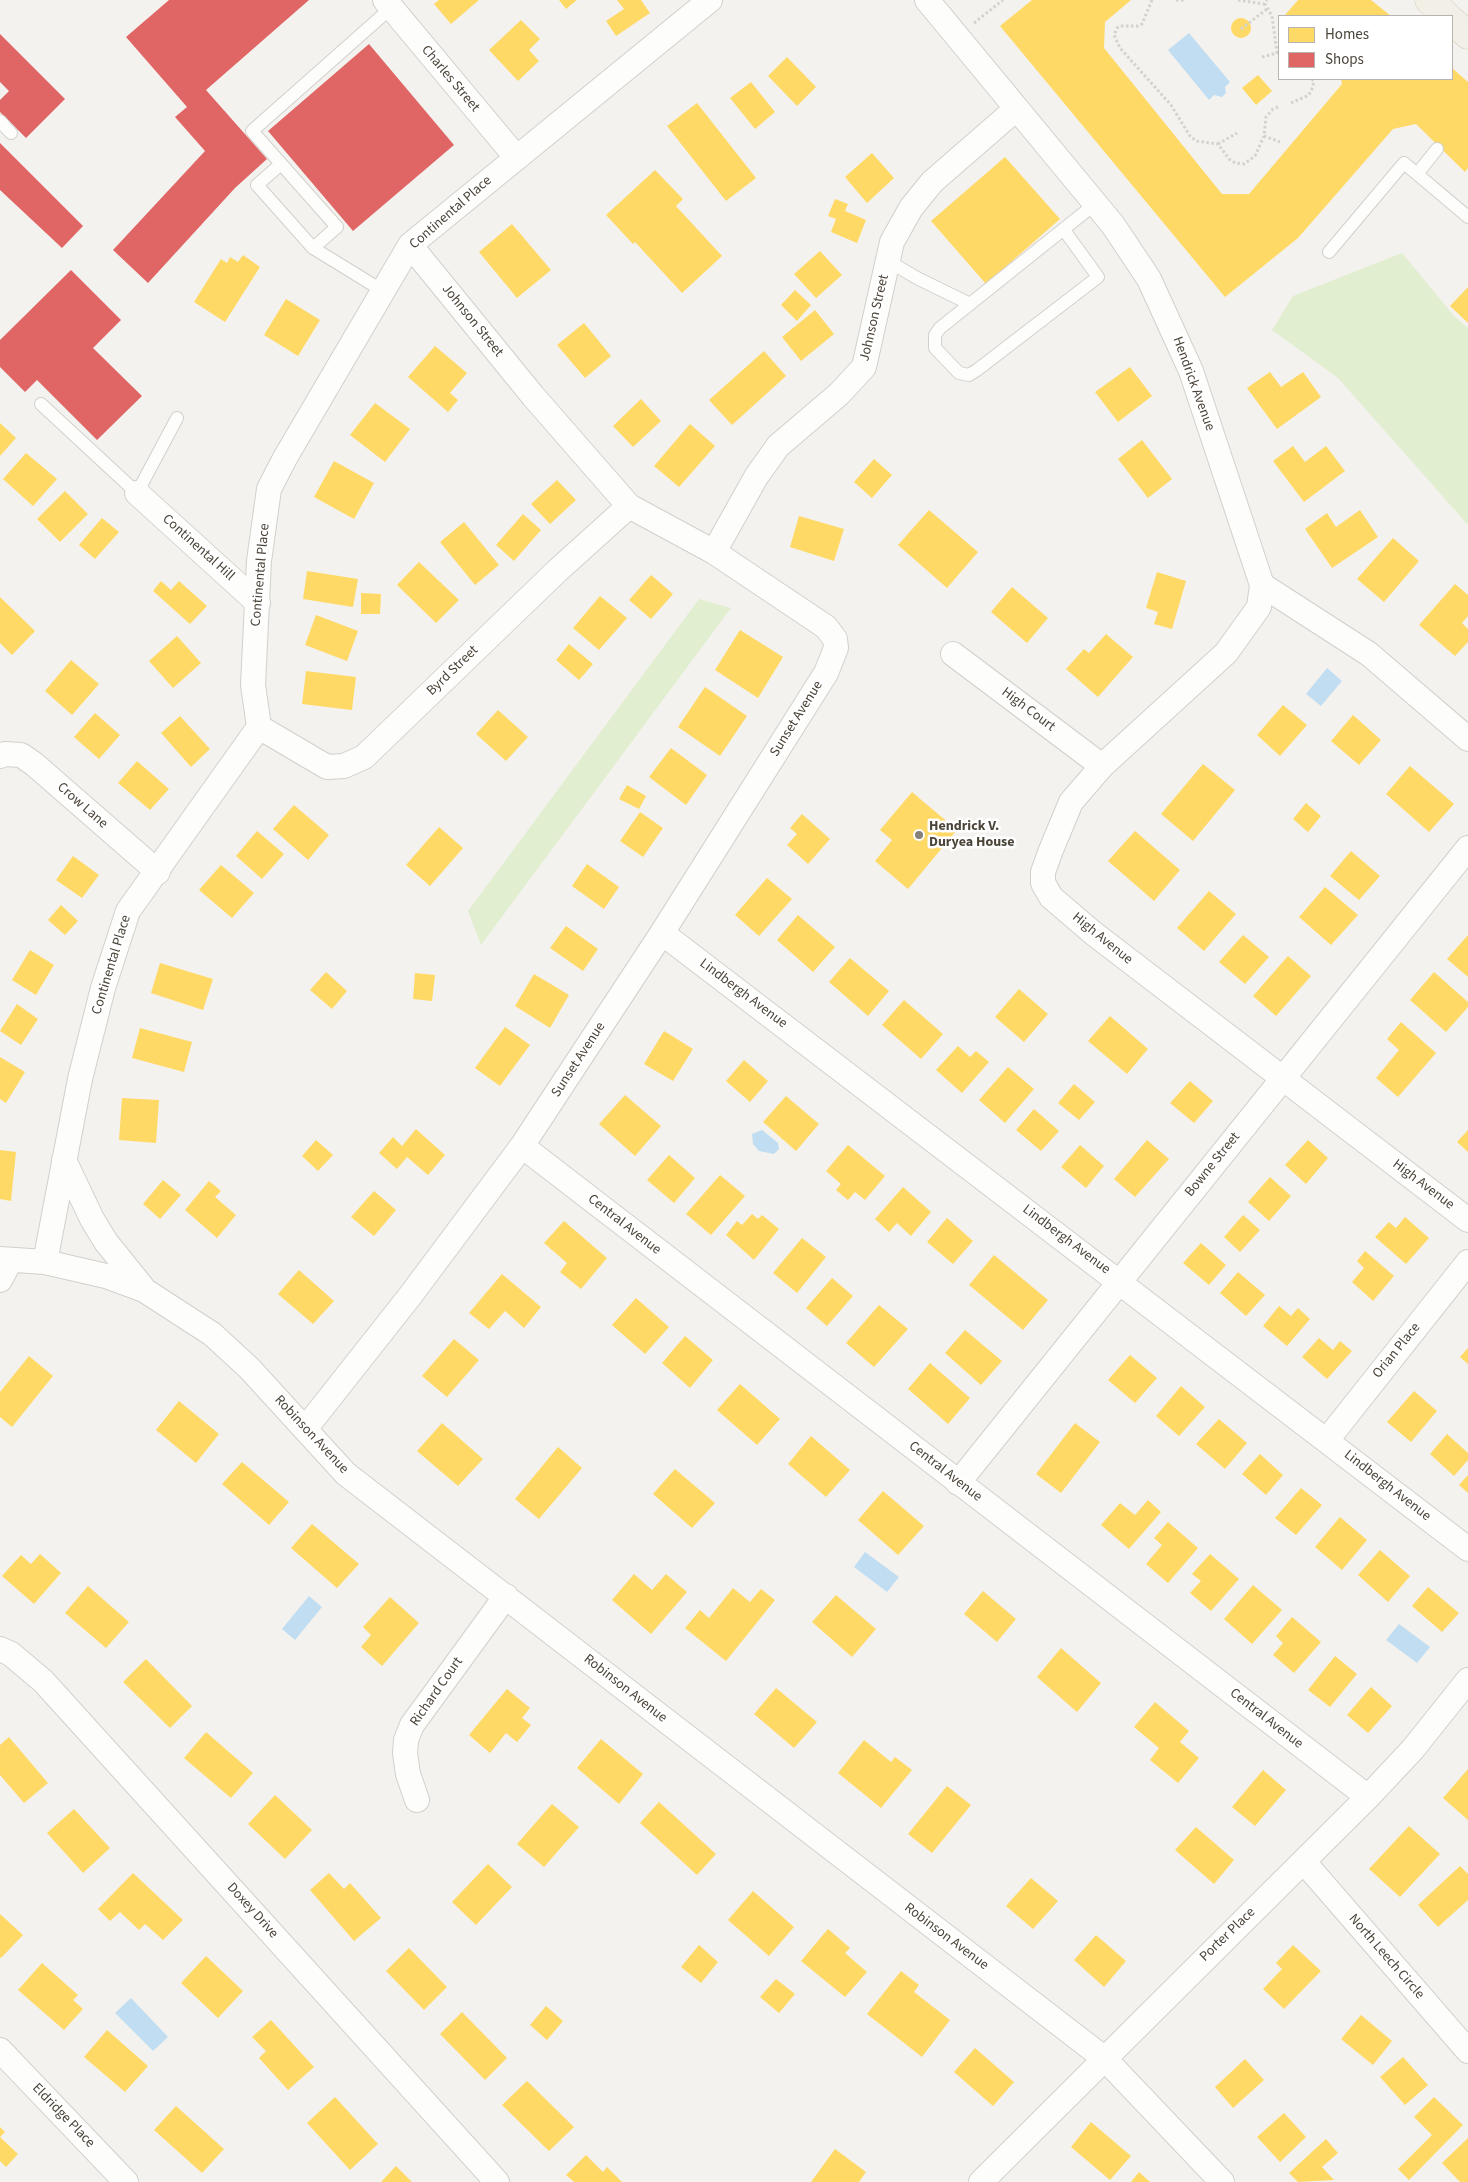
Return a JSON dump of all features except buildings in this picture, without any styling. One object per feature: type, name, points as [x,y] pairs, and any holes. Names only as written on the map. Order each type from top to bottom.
[{"type":"main road","points":[[1429,0],[1446,15]]},
{"type":"main road","points":[[1453,22],[1468,35]]},
{"type":"street","name":"Hendrick Avenue","points":[[927,0],[1132,250],[1163,306],[1191,371],[1262,585]]},
{"type":"street","name":"Continental Place","points":[[45,1262],[80,1079],[103,988],[128,911],[158,872],[259,727],[253,685],[259,561],[269,490],[285,458],[410,245],[706,1]]},
{"type":"street","name":"Charles Street","points":[[388,4],[516,157]]},
{"type":"street","name":"Johnson Street","points":[[714,552],[756,477],[778,446],[839,394],[864,367],[892,242],[911,208],[932,182],[1016,109]]},
{"type":"street","name":"Johnson Street","points":[[410,245],[533,396],[629,506],[714,552],[826,627],[834,639],[836,648],[826,673]]},
{"type":"street","name":"Continental Hill","points":[[138,493],[258,603]]},
{"type":"street","name":"Byrd Street","points":[[259,727],[327,767],[344,766],[364,757],[556,571],[629,506]]},
{"type":"street","points":[[1262,585],[1369,654],[1468,739]]},
{"type":"street","name":"High Avenue","points":[[1262,585],[1259,607],[1226,653],[1102,766],[1071,802],[1043,872],[1043,882],[1051,897],[1093,933],[1468,1220]]},
{"type":"street","name":"High Court","points":[[953,654],[1102,766]]},
{"type":"street","name":"Sunset Avenue","points":[[305,1429],[410,1296],[522,1146],[662,932],[826,673]]},
{"type":"street","name":"Crow Lane","points":[[0,756],[5,754],[21,755],[34,764],[158,872]]},
{"type":"street","name":"Bowne Street","points":[[958,1483],[1468,848]]},
{"type":"street","name":"Lindbergh Avenue","points":[[662,932],[1468,1549]]},
{"type":"street","name":"Central Avenue","points":[[522,1146],[1368,1797]]},
{"type":"street","points":[[64,1160],[81,1199],[97,1227],[144,1290]]},
{"type":"street","points":[[0,1280],[5,1259]]},
{"type":"street","name":"Robinson Avenue","points":[[5,1259],[45,1262],[106,1276],[144,1290],[212,1334],[249,1368],[346,1474],[1105,2059],[1222,2182]]},
{"type":"street","name":"Orian Place","points":[[1327,1440],[1468,1262]]},
{"type":"street","name":"Richard Court","points":[[417,1800],[408,1774],[405,1753],[406,1740],[412,1725],[506,1596]]},
{"type":"street","name":"Doxey Drive","points":[[0,1649],[11,1654],[43,1681],[497,2182]]},
{"type":"street","name":"Porter Place","points":[[981,2182],[1105,2059],[1188,1973],[1304,1862],[1368,1797],[1413,1749],[1468,1680]]},
{"type":"street","name":"North Leech Circle","points":[[1304,1862],[1468,2051]]},
{"type":"street","name":"Eldridge Place","points":[[0,2050],[126,2182]]},
{"type":"lane","points":[[313,248],[337,227],[252,131],[388,4]]},
{"type":"lane","points":[[0,121],[11,133]]},
{"type":"lane","points":[[1417,174],[1437,149]]},
{"type":"lane","points":[[1329,252],[1404,163],[1468,217]]},
{"type":"lane","points":[[280,164],[257,185],[313,248],[383,291]]},
{"type":"lane","points":[[1064,230],[1098,277],[969,375],[959,374],[935,348],[935,335],[940,328],[1095,204]]},
{"type":"lane","points":[[888,261],[970,304]]},
{"type":"lane","points":[[41,404],[138,493],[177,418]]},
{"type":"path","points":[[974,23],[1003,0]]},
{"type":"path","points":[[1152,0],[1142,24],[1117,28],[1114,35],[1120,48],[1171,105],[1190,136],[1196,140],[1218,144],[1237,133]]},
{"type":"path","points":[[1176,0],[1184,0]]},
{"type":"path","points":[[1238,0],[1266,2],[1272,16],[1278,53],[1262,58]]},
{"type":"path","points":[[1241,29],[1268,9]]},
{"type":"path","points":[[1291,103],[1308,96],[1311,92],[1312,80]]},
{"type":"path","points":[[1218,144],[1229,159],[1235,163],[1244,164],[1255,156],[1264,136],[1266,117],[1272,109],[1278,107]]},
{"type":"path","points":[[1264,136],[1280,142]]},
{"type":"green space","points":[[1402,253],[1454,316],[1468,328],[1468,525],[1338,378],[1272,330],[1293,296]]},
{"type":"green space","points":[[699,599],[731,608],[481,945],[468,911]]},
{"type":"water","points":[[1189,33],[1230,82],[1225,87],[1226,93],[1222,97],[1214,95],[1209,100],[1168,50]]},
{"type":"water","points":[[1327,668],[1342,681],[1321,706],[1306,694]]},
{"type":"water","points":[[762,1130],[778,1143],[779,1149],[774,1154],[759,1151],[753,1144],[752,1134]]},
{"type":"water","points":[[865,1552],[899,1577],[887,1592],[854,1567]]},
{"type":"water","points":[[309,1596],[322,1607],[295,1640],[282,1629]]},
{"type":"water","points":[[1399,1624],[1430,1647],[1417,1663],[1386,1640]]},
{"type":"water","points":[[131,1998],[168,2037],[153,2051],[115,2013]]},
{"type":"place","name":"Hendrick V. Duryea House","points":[[919,835]]}]
